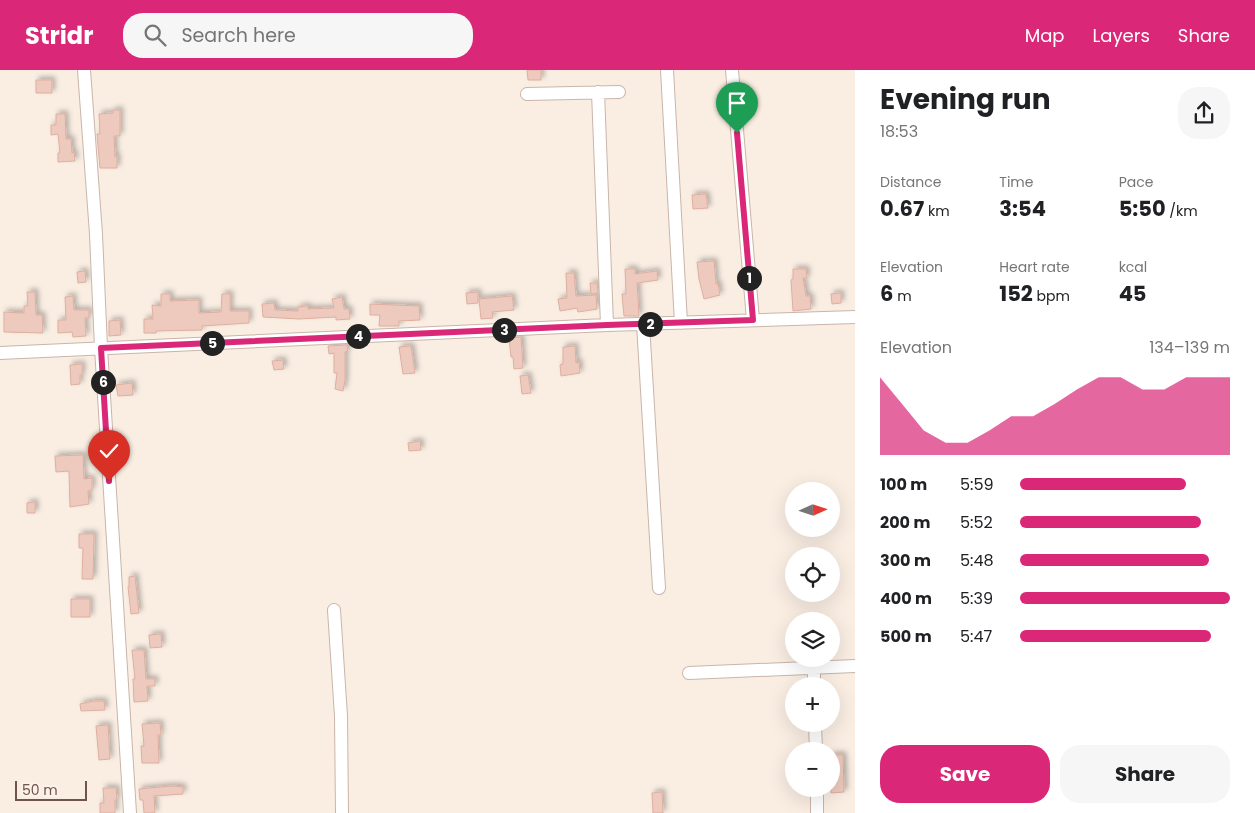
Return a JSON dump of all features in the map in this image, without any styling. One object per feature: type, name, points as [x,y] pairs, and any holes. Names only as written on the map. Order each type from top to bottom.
[{"type":"street","points":[[84,70],[96,234],[101,348],[130,813]]},
{"type":"street","points":[[667,70],[681,323]]},
{"type":"street","points":[[732,70],[753,320]]},
{"type":"street","points":[[598,92],[607,325]]},
{"type":"street","points":[[527,94],[619,92]]},
{"type":"street","points":[[0,353],[607,325],[855,317]]},
{"type":"street","points":[[643,324],[659,588]]},
{"type":"street","points":[[334,610],[340,716],[342,813]]},
{"type":"street","points":[[689,673],[855,666]]},
{"type":"street","points":[[814,668],[814,677]]},
{"type":"street","points":[[817,797],[817,813]]},
{"type":"building","points":[[527,70],[541,70],[541,80],[528,80]]},
{"type":"building","points":[[36,80],[52,80],[52,93],[36,93]]},
{"type":"building","points":[[113,110],[120,110],[120,136],[114,136],[117,168],[100,168],[97,134],[100,134],[99,114],[113,113]]},
{"type":"building","points":[[56,114],[65,114],[66,139],[71,139],[72,153],[74,152],[75,161],[58,162],[58,153],[60,153],[58,134],[51,135],[51,125],[56,125]]},
{"type":"building","points":[[706,194],[708,208],[693,209],[692,195]]},
{"type":"building","points":[[714,261],[716,284],[718,284],[720,295],[704,299],[697,262]]},
{"type":"building","points":[[625,269],[635,269],[635,274],[657,271],[658,280],[637,283],[639,316],[624,316],[622,294],[626,294]]},
{"type":"building","points":[[793,269],[806,269],[807,278],[803,278],[806,296],[810,296],[811,309],[793,311],[791,280],[793,279]]},
{"type":"building","points":[[85,271],[86,282],[78,283],[77,272]]},
{"type":"building","points":[[566,273],[574,273],[576,296],[596,295],[597,309],[578,312],[577,308],[560,311],[558,299],[567,298]]},
{"type":"building","points":[[590,283],[597,283],[598,293],[591,294]]},
{"type":"building","points":[[27,292],[35,292],[36,315],[42,315],[43,333],[4,332],[4,312],[24,313],[24,306],[28,306]]},
{"type":"building","points":[[478,292],[478,303],[467,304],[466,293]]},
{"type":"building","points":[[841,293],[841,303],[832,304],[831,294]]},
{"type":"building","points":[[161,294],[170,294],[170,301],[199,300],[199,313],[221,312],[222,294],[230,294],[230,311],[249,311],[249,323],[202,326],[202,330],[144,333],[144,319],[153,319],[152,305],[161,306]]},
{"type":"building","points":[[73,296],[74,310],[89,310],[89,318],[85,318],[86,336],[73,337],[72,332],[58,333],[58,320],[66,320],[65,297]]},
{"type":"building","points":[[512,296],[514,310],[492,312],[493,318],[481,319],[479,299]]},
{"type":"building","points":[[342,297],[344,309],[349,309],[350,319],[336,320],[336,317],[299,319],[263,317],[262,304],[274,303],[275,310],[298,311],[298,307],[308,306],[308,309],[334,308],[332,299]]},
{"type":"building","points":[[370,304],[419,306],[420,320],[399,321],[399,326],[379,326],[380,315],[370,315]]},
{"type":"building","points":[[120,320],[121,335],[109,336],[109,321]]},
{"type":"building","points":[[521,337],[523,368],[514,369],[509,338]]},
{"type":"building","points":[[347,345],[348,351],[345,352],[343,391],[335,389],[337,373],[334,373],[334,353],[329,354],[328,346]]},
{"type":"building","points":[[411,346],[415,373],[403,374],[399,347]]},
{"type":"building","points":[[575,346],[576,363],[579,362],[580,373],[561,376],[560,365],[563,364],[563,347]]},
{"type":"building","points":[[283,360],[284,369],[274,370],[272,361]]},
{"type":"building","points":[[82,364],[80,384],[71,385],[70,365]]},
{"type":"building","points":[[528,375],[531,393],[522,394],[520,376]]},
{"type":"building","points":[[132,383],[133,395],[118,396],[116,385]]},
{"type":"building","points":[[420,441],[421,450],[409,451],[408,443]]},
{"type":"building","points":[[83,455],[84,479],[92,478],[92,490],[88,491],[89,504],[70,507],[69,471],[56,472],[55,456]]},
{"type":"building","points":[[35,502],[35,513],[27,513],[27,503]]},
{"type":"building","points":[[79,534],[94,534],[93,579],[82,579],[83,548],[79,548]]},
{"type":"building","points":[[135,576],[139,613],[131,614],[128,587],[129,577]]},
{"type":"building","points":[[71,599],[90,599],[90,617],[71,617]]},
{"type":"building","points":[[161,634],[162,647],[150,648],[149,635]]},
{"type":"building","points":[[132,650],[144,650],[146,679],[155,679],[155,686],[147,686],[148,701],[134,702],[133,679],[135,679]]},
{"type":"building","points":[[104,701],[105,710],[81,711],[80,704]]},
{"type":"building","points":[[160,723],[161,735],[158,735],[159,763],[142,763],[141,746],[144,746],[142,724]]},
{"type":"building","points":[[108,725],[110,759],[99,760],[96,726]]},
{"type":"building","points":[[840,755],[843,755],[844,792],[840,792]]},
{"type":"building","points":[[183,787],[183,794],[154,796],[155,813],[144,813],[143,800],[140,800],[139,789]]},
{"type":"building","points":[[103,788],[116,788],[115,813],[100,813],[100,803],[104,803]]},
{"type":"building","points":[[662,792],[663,813],[653,813],[652,793]]},
{"type":"route","points":[[109,481],[101,348],[753,320],[737,133]]}]
